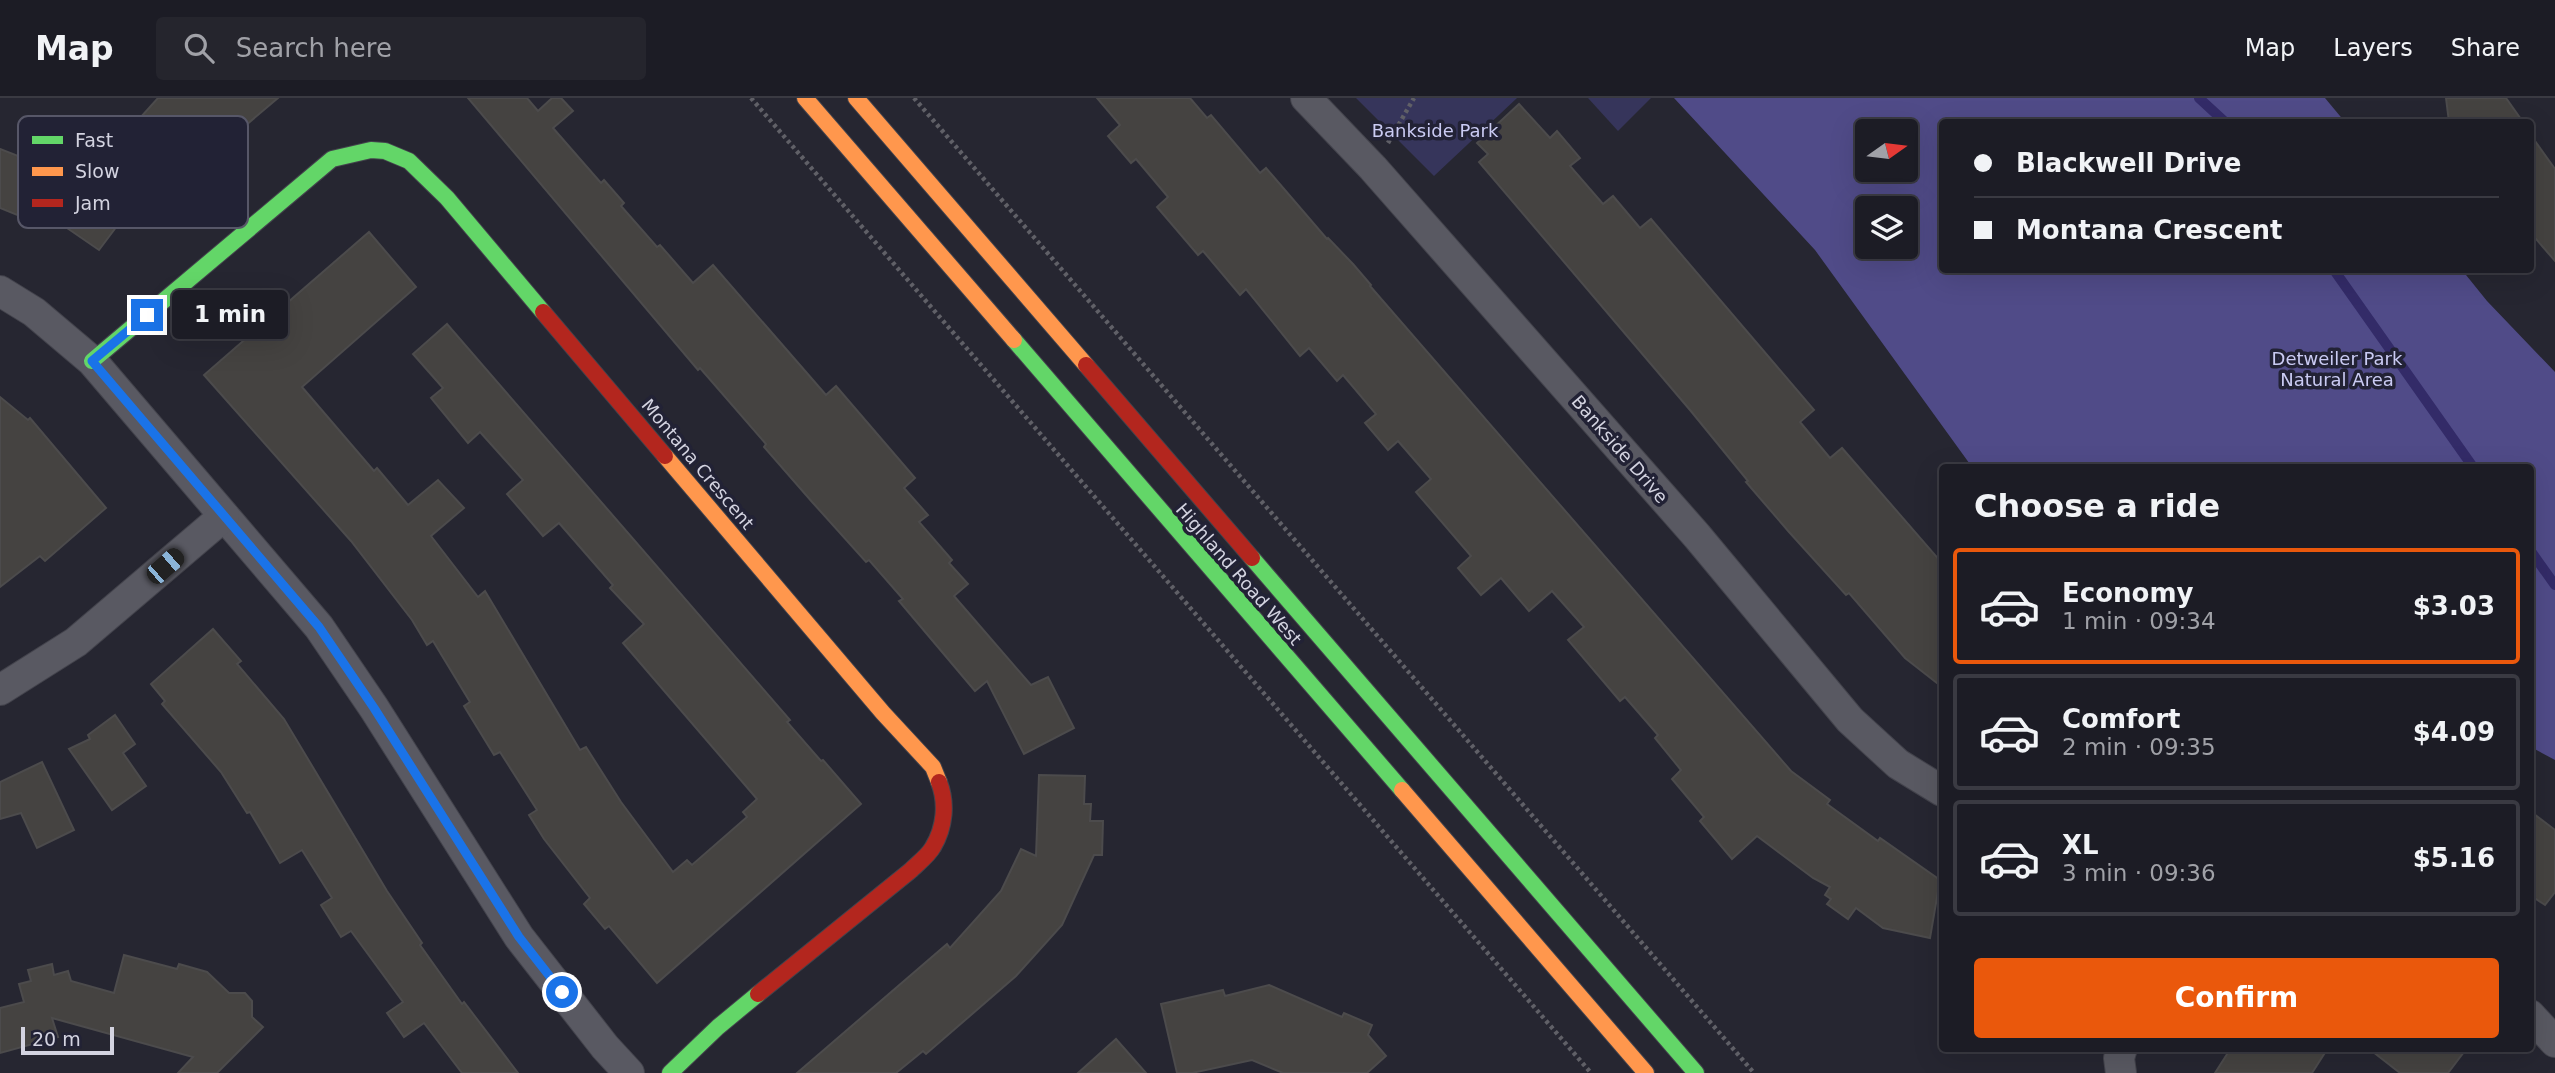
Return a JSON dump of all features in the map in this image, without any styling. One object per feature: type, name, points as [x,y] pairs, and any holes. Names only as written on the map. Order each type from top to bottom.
[{"type":"main road","name":"Highland Road West","points":[[805,98],[1646,1073]]},
{"type":"main road","name":"Highland Road West","points":[[856,98],[1696,1073]]},
{"type":"main road","name":"Montana Crescent","points":[[92,361],[332,159],[361,150],[387,150],[414,163],[447,198],[883,713],[933,767],[943,792],[944,819],[933,848],[910,871],[718,1027],[670,1073]]},
{"type":"street","name":"Bankside Drive","points":[[1306,98],[1373,168],[1697,537],[1850,720],[1898,764],[1939,789]]},
{"type":"street","points":[[0,292],[34,312],[92,361],[319,627],[374,708],[519,937],[605,1047],[629,1073]]},
{"type":"street","points":[[0,690],[76,642],[224,516]]},
{"type":"street","points":[[2534,1019],[2555,1042]]},
{"type":"street","points":[[2120,1073],[2121,1052]]},
{"type":"path","points":[[751,98],[1591,1073]]},
{"type":"path","points":[[914,98],[1754,1073]]},
{"type":"path","points":[[1373,168],[1414,98]]},
{"type":"green space","name":"Bankside Park","points":[[1356,98],[1517,98],[1434,176]]},
{"type":"green space","points":[[1588,98],[1651,98],[1618,131]]},
{"type":"green space","name":"Detweiler Park Natural Area","points":[[1674,98],[2325,98],[2342,119],[1939,119],[1939,273],[2464,273],[2487,301],[2555,372],[2555,760],[2534,749],[2534,464],[1970,464],[1815,250]]},
{"type":"building","points":[[158,98],[278,98],[248,123],[248,116],[142,116]]},
{"type":"building","points":[[468,98],[527,98],[538,111],[552,98],[561,98],[573,111],[553,128],[601,183],[604,180],[624,203],[621,206],[657,247],[660,245],[693,283],[713,265],[826,395],[836,386],[915,478],[904,488],[928,515],[919,522],[952,560],[949,563],[968,584],[954,596],[1031,685],[1048,677],[1074,728],[1024,754],[987,681],[975,691],[899,601],[903,599],[869,560],[866,562],[764,447],[766,444],[700,368],[698,370]]},
{"type":"building","points":[[1097,98],[1190,98],[1207,118],[1211,115],[1260,173],[1266,168],[1327,239],[1353,264],[1791,771],[1830,800],[1827,804],[1878,841],[1880,838],[1939,879],[1930,938],[1883,928],[1856,908],[1848,919],[1827,904],[1831,899],[1825,895],[1830,887],[1813,878],[1757,836],[1732,859],[1700,821],[1704,817],[1672,779],[1681,770],[1655,738],[1658,735],[1625,697],[1620,701],[1568,640],[1584,627],[1552,591],[1529,611],[1501,578],[1481,595],[1458,568],[1471,556],[1416,492],[1431,479],[1398,441],[1388,450],[1365,423],[1376,414],[1343,375],[1337,381],[1309,348],[1300,356],[1246,289],[1240,295],[1203,251],[1198,255],[1157,207],[1168,197],[1136,159],[1131,163],[1108,136],[1120,125]]},
{"type":"building","points":[[2446,98],[2506,98],[2521,119],[2449,119]]},
{"type":"building","points":[[1519,104],[1550,138],[1557,131],[1580,158],[1570,166],[1603,204],[1613,196],[1640,228],[1651,219],[1814,410],[1800,422],[1830,458],[1842,448],[1939,560],[1939,685],[1905,658],[1746,482],[1748,481],[1690,410],[1479,162],[1488,154],[1477,143]]},
{"type":"building","points":[[2534,140],[2555,169],[2555,261],[2534,237]]},
{"type":"building","points":[[0,149],[18,156],[18,215],[0,208]]},
{"type":"building","points":[[67,228],[116,228],[99,250]]},
{"type":"building","points":[[369,232],[416,287],[302,387],[374,471],[377,468],[408,505],[438,480],[464,508],[431,536],[478,597],[485,591],[580,750],[586,747],[621,802],[673,872],[687,860],[692,865],[747,817],[743,812],[757,799],[623,643],[644,624],[610,588],[613,585],[559,523],[543,536],[507,494],[523,480],[480,432],[468,443],[431,398],[443,388],[413,354],[447,324],[790,720],[787,722],[861,804],[657,983],[609,926],[605,929],[584,904],[590,898],[544,839],[529,815],[537,810],[500,752],[494,755],[464,706],[470,702],[433,641],[427,645],[412,620],[351,541],[204,375]]},
{"type":"building","points":[[0,397],[28,420],[30,418],[106,508],[45,561],[40,556],[0,587]]},
{"type":"building","points":[[213,629],[241,661],[237,664],[284,719],[387,891],[422,943],[420,945],[462,1004],[464,1002],[518,1073],[462,1073],[424,1023],[404,1037],[387,1013],[403,1002],[351,931],[341,937],[321,905],[332,898],[302,850],[280,863],[250,812],[247,813],[221,772],[162,704],[165,701],[151,684]]},
{"type":"building","points":[[115,715],[135,744],[123,753],[146,786],[112,810],[69,749],[90,739],[88,735]]},
{"type":"building","points":[[42,762],[74,830],[37,848],[21,813],[0,819],[0,782]]},
{"type":"building","points":[[1039,775],[1085,776],[1084,804],[1091,804],[1090,821],[1103,821],[1102,855],[1094,855],[1062,925],[1016,976],[926,1054],[923,1051],[896,1073],[797,1073],[947,944],[950,948],[1001,891],[1021,849],[1036,856]]},
{"type":"building","points":[[2534,814],[2555,830],[2555,892],[2545,905],[2534,898]]},
{"type":"building","points":[[124,955],[177,969],[179,964],[207,972],[229,993],[245,993],[252,1001],[252,1017],[263,1027],[217,1073],[178,1073],[193,1057],[52,1018],[58,1037],[0,1053],[0,1008],[24,1002],[19,984],[31,981],[28,970],[52,964],[54,975],[68,971],[71,981],[114,993]]},
{"type":"building","points":[[1269,985],[1342,1017],[1344,1013],[1372,1025],[1368,1035],[1386,1056],[1367,1073],[1283,1073],[1252,1060],[1192,1073],[1177,1073],[1161,1004],[1223,990],[1225,996]]},
{"type":"building","points":[[1116,1039],[1146,1073],[1078,1073]]},
{"type":"building","points":[[2228,1052],[2325,1052],[2312,1073],[2215,1073]]},
{"type":"building","points":[[2373,1052],[2464,1052],[2448,1073],[2400,1073]]},
{"type":"waterway","points":[[2199,98],[2222,119]]},
{"type":"waterway","points":[[2336,273],[2471,464]]},
{"type":"waterway","points":[[2534,556],[2555,585]]},
{"type":"traffic: fast","points":[[92,361],[332,159],[371,150],[385,151],[409,161],[447,198],[543,312]]},
{"type":"traffic: fast","points":[[1014,340],[1402,790]]},
{"type":"traffic: fast","points":[[1252,558],[1696,1073]]},
{"type":"traffic: fast","points":[[670,1073],[718,1027],[758,994]]},
{"type":"traffic: slow","points":[[805,98],[1014,340]]},
{"type":"traffic: slow","points":[[856,98],[1086,365]]},
{"type":"traffic: slow","points":[[665,456],[883,713],[933,767],[939,782]]},
{"type":"traffic: slow","points":[[1402,790],[1646,1073]]},
{"type":"traffic: jam","points":[[543,312],[665,456]]},
{"type":"traffic: jam","points":[[1086,365],[1252,558]]},
{"type":"traffic: jam","points":[[758,994],[928,854],[937,839],[944,815],[939,782]]},
{"type":"route","points":[[147,315],[92,361],[319,627],[374,708],[519,937],[562,992]]}]
